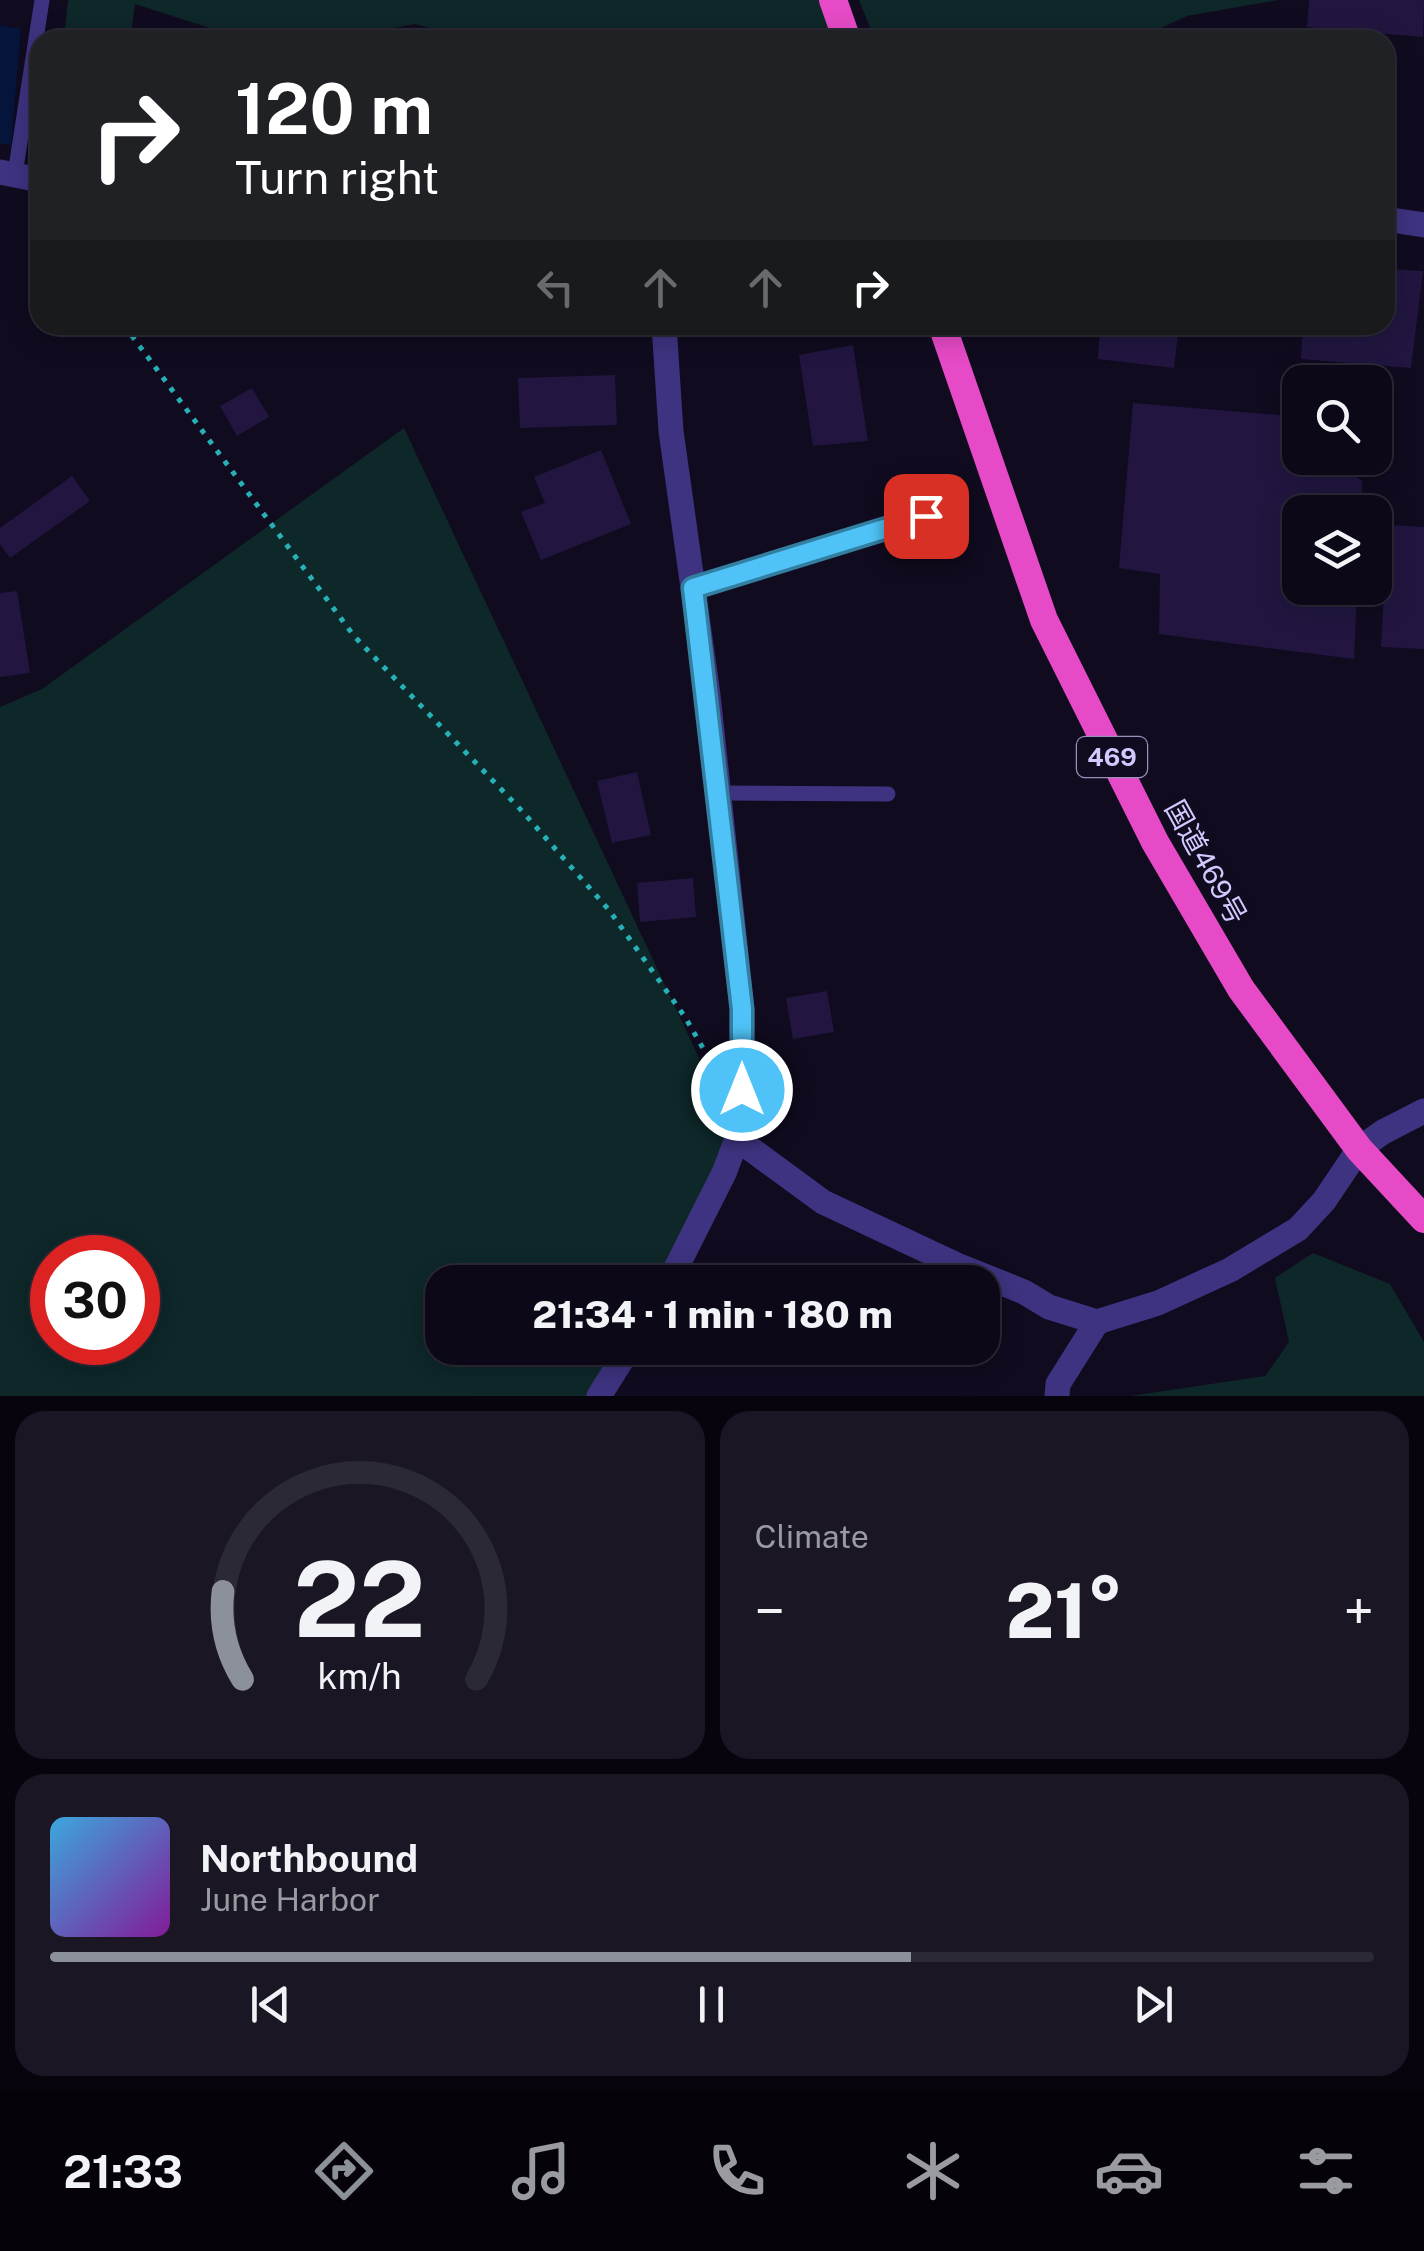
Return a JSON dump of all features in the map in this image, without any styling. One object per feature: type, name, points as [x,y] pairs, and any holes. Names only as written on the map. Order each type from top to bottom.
[{"type":"highway","points":[[833,0],[844,30]]},
{"type":"highway","name":"国道469号","points":[[945,335],[1044,620],[1155,842],[1241,989],[1359,1149],[1424,1219]]},
{"type":"street","points":[[1395,221],[1424,225]]},
{"type":"street","points":[[665,335],[671,431],[742,1009],[742,1090],[737,1138],[724,1173],[677,1265]]},
{"type":"street","points":[[737,1138],[823,1202],[1024,1292],[1049,1308],[1096,1322],[1158,1303],[1230,1270],[1298,1229],[1324,1201],[1359,1149],[1424,1110]]},
{"type":"street","points":[[1057,1396],[1058,1384],[1096,1322]]},
{"type":"street","points":[[599,1396],[618,1365]]},
{"type":"lane","points":[[38,30],[42,0]]},
{"type":"lane","points":[[18,175],[30,88]]},
{"type":"lane","points":[[693,588],[926,516]]},
{"type":"lane","points":[[718,792],[888,794]]},
{"type":"path","points":[[131,335],[354,636],[522,812],[609,910],[686,1017],[720,1077]]},
{"type":"green space","points":[[68,0],[821,0],[833,30],[437,30],[415,24],[383,30],[216,30],[135,4],[131,30],[65,30]]},
{"type":"green space","points":[[859,0],[1278,0],[1187,16],[1157,30],[871,30]]},
{"type":"green space","points":[[404,428],[737,1139],[669,1265],[425,1265],[425,1365],[617,1365],[600,1396],[0,1396],[0,707],[42,689]]},
{"type":"green space","points":[[1313,1253],[1390,1284],[1424,1342],[1424,1396],[1130,1396],[1265,1376],[1289,1342],[1275,1278]]},
{"type":"water","points":[[0,25],[21,29],[11,145],[0,143]]},
{"type":"building","points":[[1309,0],[1424,0],[1423,37],[1395,35],[1395,30],[1307,27]]},
{"type":"building","points":[[1395,270],[1423,271],[1411,368],[1301,359],[1302,335],[1395,335]]},
{"type":"building","points":[[1099,335],[1178,335],[1174,368],[1098,359]]},
{"type":"building","points":[[853,345],[868,441],[813,446],[799,355]]},
{"type":"building","points":[[615,375],[617,425],[520,428],[518,378]]},
{"type":"building","points":[[252,388],[269,417],[237,436],[220,406]]},
{"type":"building","points":[[1133,403],[1279,415],[1282,475],[1354,475],[1362,481],[1362,495],[1282,495],[1282,605],[1356,605],[1354,659],[1159,634],[1160,574],[1119,568]]},
{"type":"building","points":[[601,450],[631,524],[541,560],[521,512],[545,503],[534,477]]},
{"type":"building","points":[[72,476],[90,501],[10,558],[0,544],[0,528]]},
{"type":"building","points":[[1392,525],[1424,527],[1424,649],[1381,647],[1383,605],[1392,605]]},
{"type":"building","points":[[17,591],[30,673],[0,677],[0,593]]},
{"type":"building","points":[[637,772],[651,835],[612,843],[597,781]]},
{"type":"building","points":[[693,878],[696,917],[640,922],[637,883]]},
{"type":"building","points":[[827,991],[834,1032],[793,1039],[786,998]]},
{"type":"route","points":[[742,1090],[742,1009],[693,588],[926,516]]}]
